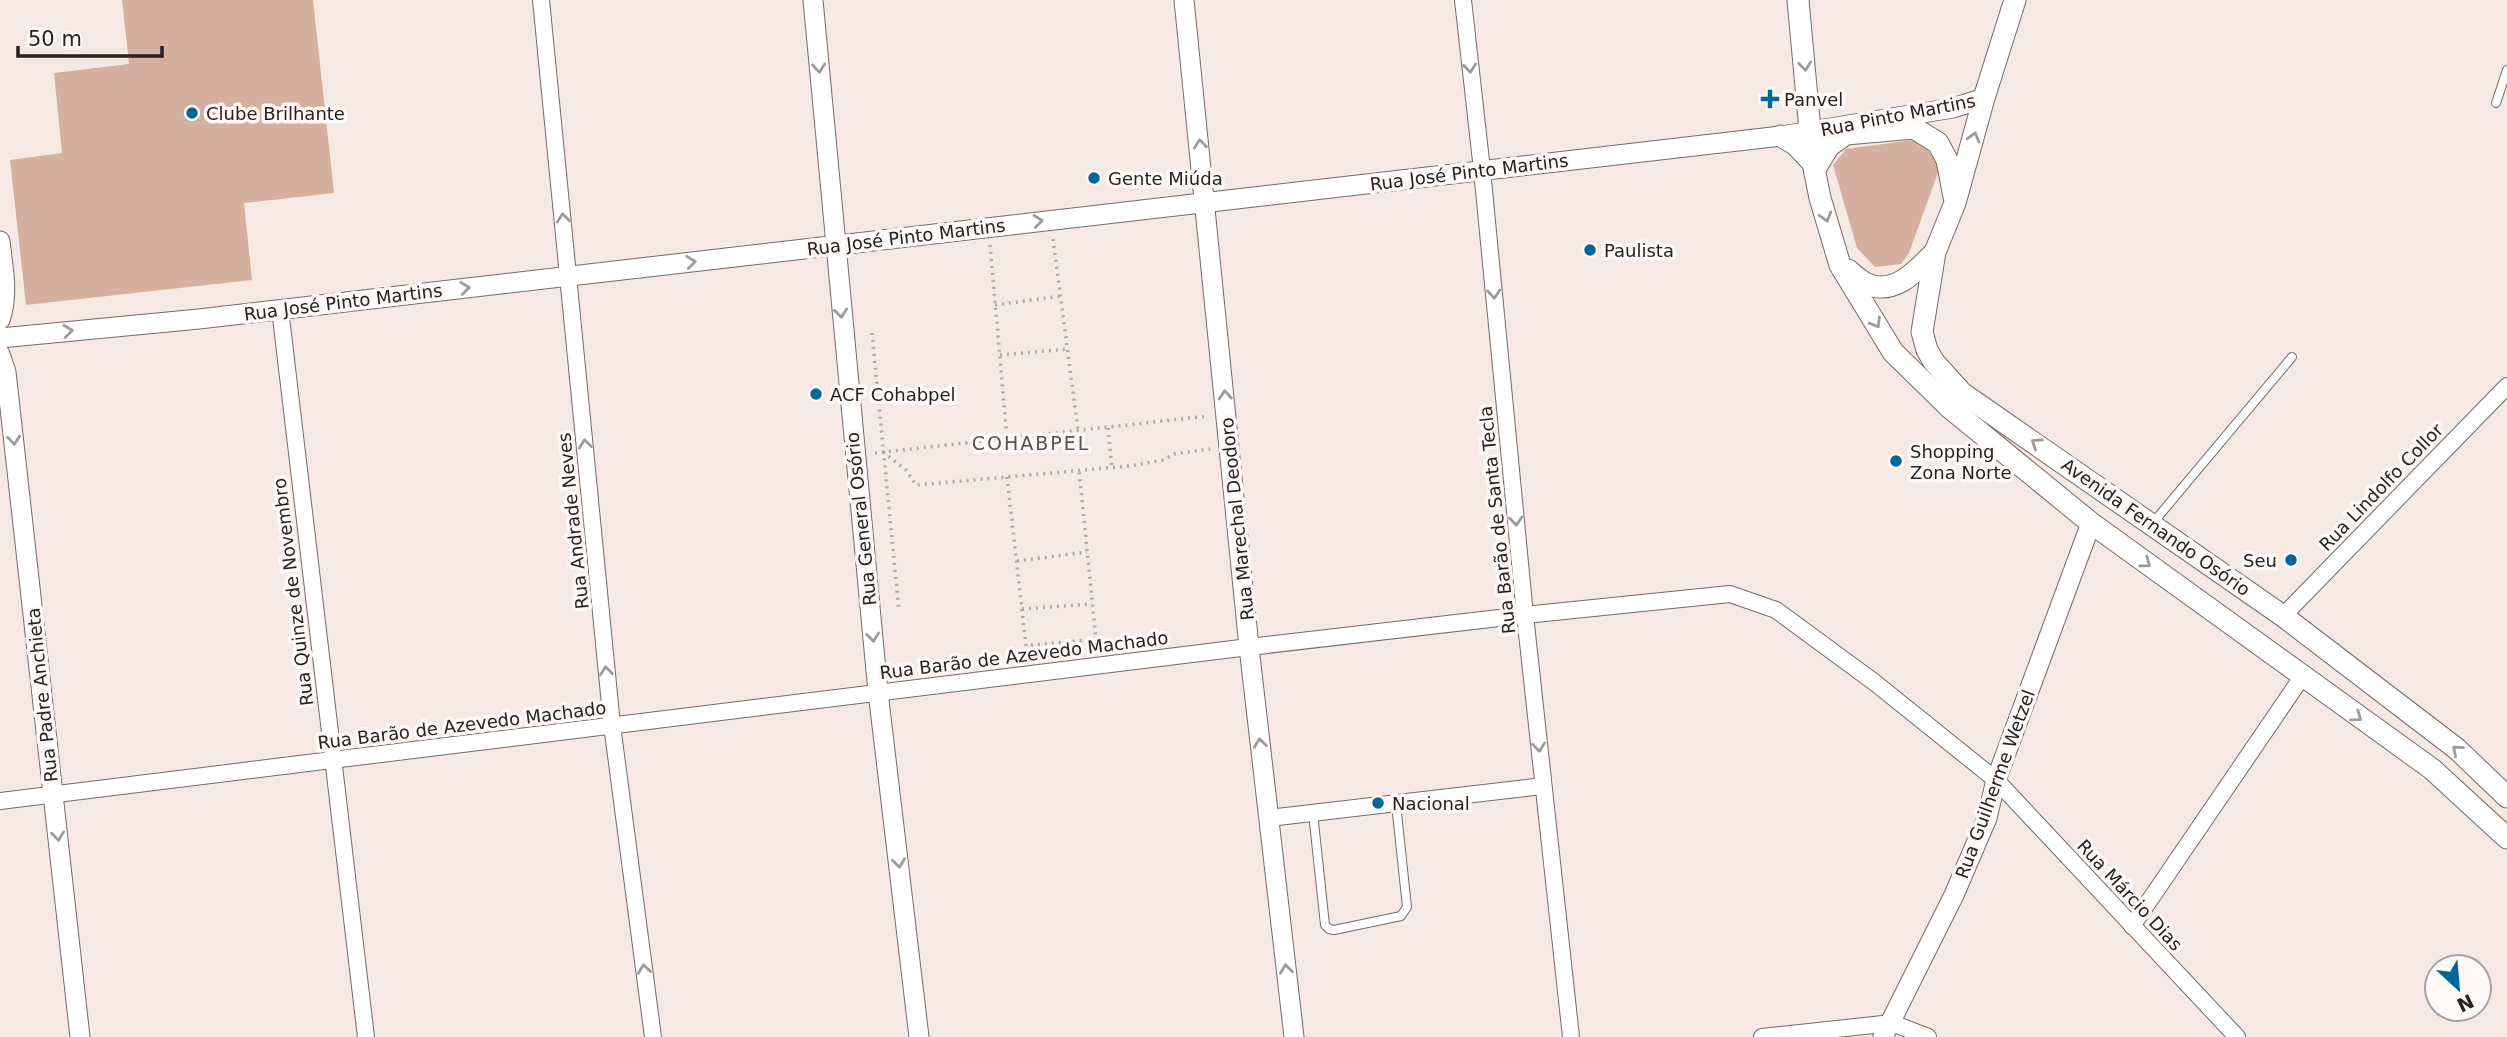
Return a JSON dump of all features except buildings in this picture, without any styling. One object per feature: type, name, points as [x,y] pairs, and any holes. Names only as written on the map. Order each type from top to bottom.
[{"type":"main road","points":[[1798,0],[1814,166],[1820,198],[1840,265],[1867,284],[1887,288],[1911,276],[1935,252]]},
{"type":"main road","name":"Avenida Fernando Osório","points":[[2015,0],[1955,203],[1935,252],[1922,332],[1934,362],[1962,393],[2283,616],[2457,749],[2507,797]]},
{"type":"main road","points":[[1814,166],[1829,146],[1846,134],[1914,128],[1938,143],[1943,152],[1955,203]]},
{"type":"main road","points":[[1781,136],[1796,145],[1814,166]]},
{"type":"main road","name":"Avenida Fernando Osório","points":[[1840,265],[1893,352],[1949,407],[2091,523],[2432,769],[2507,838]]},
{"type":"street","name":"Rua Andrade Neves","points":[[541,0],[612,725],[653,1037]]},
{"type":"street","name":"Rua General Osório","points":[[813,0],[878,692],[919,1037]]},
{"type":"street","name":"Rua Marechal Deodoro","points":[[1184,0],[1249,647],[1294,1037]]},
{"type":"street","name":"Rua Barão de Santa Tecla","points":[[1463,0],[1571,1037]]},
{"type":"street","name":"Rua Pinto Martins","points":[[1811,132],[1953,108],[1984,98]]},
{"type":"street","name":"Rua José Pinto Martins","points":[[0,338],[281,309],[1811,132]]},
{"type":"street","points":[[0,241],[4,303],[0,320]]},
{"type":"street","name":"Rua Quinze de Novembro","points":[[281,309],[366,1037]]},
{"type":"street","name":"Rua Padre Anchieta","points":[[0,354],[6,372],[80,1037]]},
{"type":"street","name":"Rua Lindolfo Collor","points":[[2283,616],[2507,386]]},
{"type":"street","name":"Rua Guilherme Wetzel","points":[[1887,1030],[1954,895],[1987,818],[1996,780],[2091,523]]},
{"type":"street","name":"Rua Barão de Azevedo Machado","points":[[0,801],[1249,647],[1730,594],[1776,610],[1874,682],[1996,780]]},
{"type":"street","points":[[2132,926],[2302,677]]},
{"type":"street","name":"Rua Márcio Dias","points":[[1996,780],[2237,1037]]},
{"type":"street","points":[[1269,818],[1543,786]]},
{"type":"street","points":[[1762,1037],[1887,1030],[1928,1037]]},
{"type":"lane","points":[[2496,103],[2507,70]]},
{"type":"lane","points":[[2152,524],[2292,357]]},
{"type":"lane","points":[[1313,813],[1325,925],[1334,930],[1401,916],[1407,907],[1396,803]]},
{"type":"path","points":[[1054,239],[1078,430]]},
{"type":"path","points":[[989,246],[1007,438]]},
{"type":"path","points":[[995,305],[1061,296]]},
{"type":"path","points":[[872,332],[899,611]]},
{"type":"path","points":[[999,355],[1068,349]]},
{"type":"path","points":[[883,452],[1208,416]]},
{"type":"path","points":[[1108,427],[1112,468]]},
{"type":"path","points":[[883,452],[906,470],[916,485],[1112,468],[1211,449]]},
{"type":"path","points":[[1007,477],[1026,646],[1096,639],[1079,470]]},
{"type":"path","points":[[1017,561],[1087,552]]},
{"type":"path","points":[[1022,609],[1092,604]]},
{"type":"shaded area","name":"Clube Brilhante","points":[[122,0],[313,0],[334,193],[244,203],[252,280],[26,305],[10,160],[62,153],[54,73],[129,64]]},
{"type":"shaded area","points":[[1920,139],[1940,167],[1909,253],[1901,264],[1875,267],[1857,248],[1833,165],[1846,149]]},
{"type":"place","name":"Panvel","points":[[1770,99]]},
{"type":"place","name":"Clube Brilhante","points":[[192,113]]},
{"type":"place","name":"Gente Miúda","points":[[1094,178]]},
{"type":"place","name":"Paulista","points":[[1590,250]]},
{"type":"place","name":"ACF Cohabpel","points":[[816,394]]},
{"type":"place","name":"Shopping Zona Norte","points":[[1896,461]]},
{"type":"place","name":"Seu","points":[[2291,560]]},
{"type":"place","name":"Nacional","points":[[1378,803]]},
{"type":"district","name":"COHABPEL","points":[[1031,443]]}]
